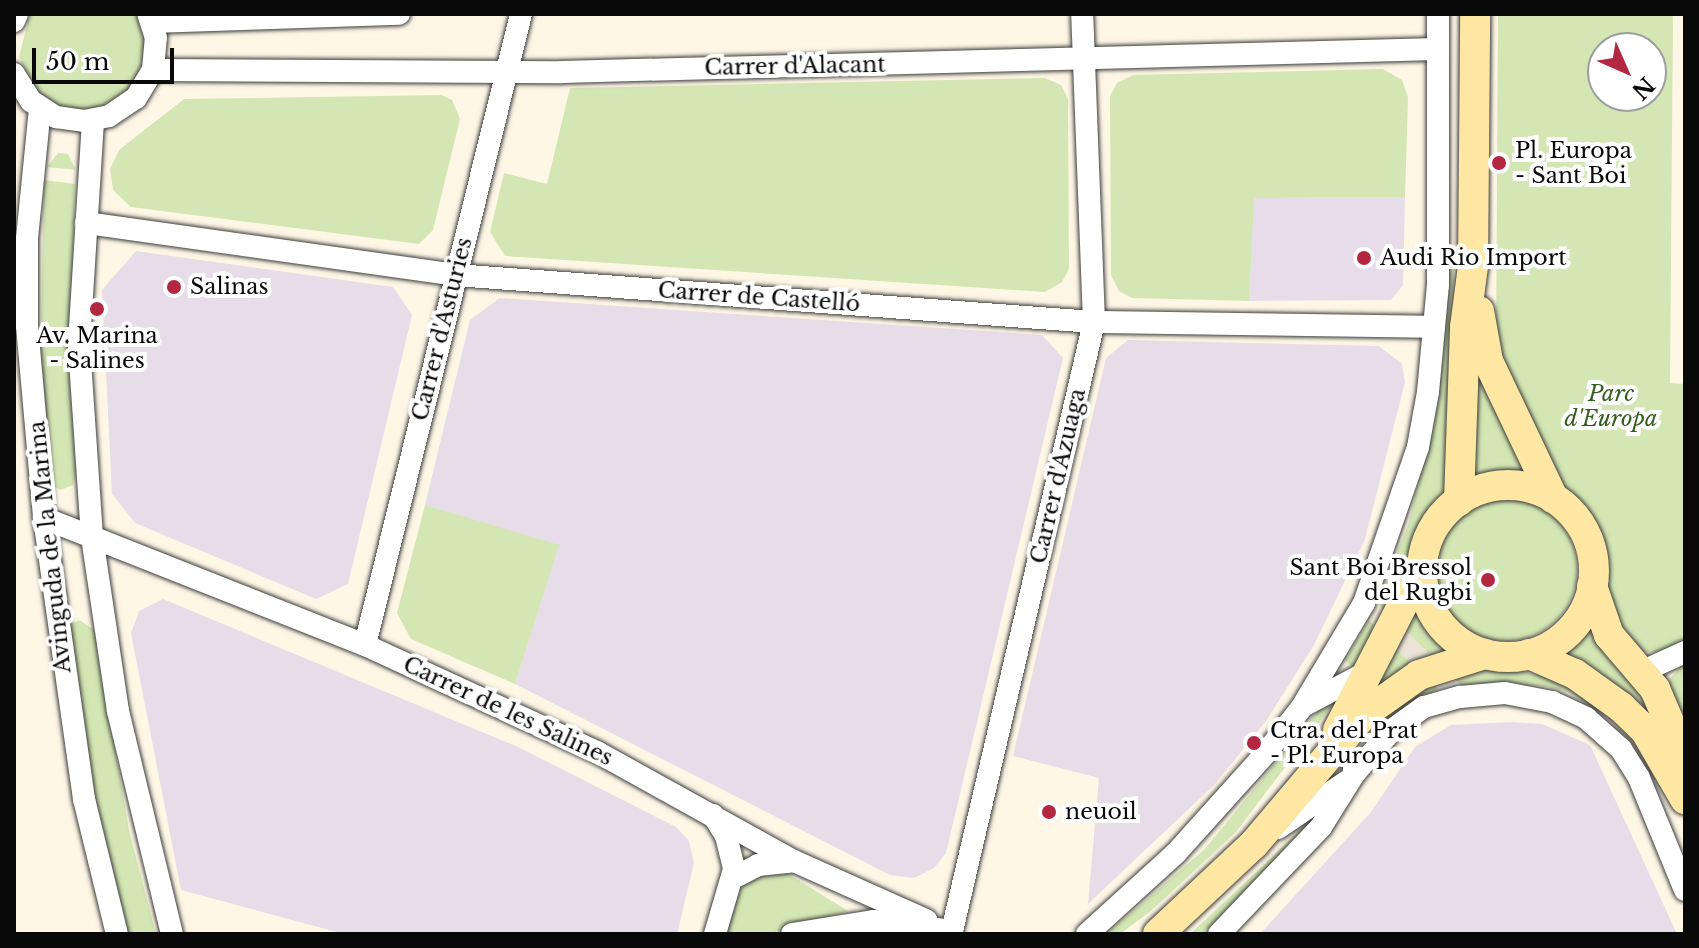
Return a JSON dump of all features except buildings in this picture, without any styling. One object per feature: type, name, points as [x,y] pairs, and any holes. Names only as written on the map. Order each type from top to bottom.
[{"type":"street","points":[[14,21],[17,14]]},
{"type":"street","points":[[16,83],[40,108],[65,119],[93,121],[130,104],[153,70],[150,18],[399,14]]},
{"type":"street","name":"Carrer d'Asturies","points":[[365,645],[521,14]]},
{"type":"street","name":"Carrer d'Azuaga","points":[[955,932],[1094,322],[1082,14]]},
{"type":"street","points":[[1087,934],[1223,804],[1302,707],[1364,603],[1418,447],[1434,327],[1438,14]]},
{"type":"street","points":[[1459,501],[1465,327],[1473,266],[1475,14]]},
{"type":"street","name":"Carrer d'Alacant","points":[[153,70],[505,72],[1438,49]]},
{"type":"street","name":"Avinguda de la Marina","points":[[40,108],[27,239],[27,313],[44,518],[84,799],[117,934]]},
{"type":"street","name":"Avinguda de la Marina","points":[[93,121],[79,346],[92,537],[118,711],[172,934]]},
{"type":"street","name":"Carrer de Castelló","points":[[86,223],[455,275],[1094,322],[1434,327]]},
{"type":"street","points":[[1473,266],[1488,361],[1553,498]]},
{"type":"street","points":[[1329,751],[1365,673],[1422,565],[1435,526],[1459,501],[1506,485],[1553,498],[1571,513],[1588,540],[1592,586],[1609,635],[1655,689],[1682,780],[1670,850]]},
{"type":"street","name":"Carrer de les Salines","points":[[44,518],[365,645],[597,752],[711,812],[794,861],[955,932]]},
{"type":"street","points":[[1422,565],[1425,594],[1437,621],[1458,642],[1485,654]]},
{"type":"street","points":[[1158,934],[1254,844],[1329,751],[1375,705],[1419,675],[1485,654],[1529,654],[1553,644],[1574,626],[1592,586]]},
{"type":"street","points":[[1639,673],[1685,652]]},
{"type":"street","points":[[1529,654],[1575,674],[1621,707],[1645,730],[1682,780]]},
{"type":"street","points":[[1302,707],[1365,673]]},
{"type":"street","points":[[1219,934],[1299,854],[1352,776],[1392,730],[1424,707],[1473,695],[1530,696],[1575,711],[1621,749],[1670,850],[1685,890]]},
{"type":"street","points":[[1254,844],[1352,776],[1356,738],[1375,705]]},
{"type":"street","points":[[711,812],[726,836],[733,878],[715,934]]},
{"type":"street","points":[[733,878],[758,865],[794,861]]},
{"type":"street","points":[[792,934],[873,921],[955,932]]},
{"type":"shaded area","points":[[1405,197],[1403,285],[1391,300],[1249,301],[1253,198]]},
{"type":"shaded area","points":[[136,251],[393,287],[412,315],[348,584],[316,599],[135,523],[112,494],[102,290]]},
{"type":"shaded area","points":[[500,298],[1042,335],[1063,358],[946,853],[934,868],[914,878],[890,875],[515,684],[558,546],[425,505],[470,320]]},
{"type":"shaded area","points":[[1128,340],[1379,346],[1402,364],[1405,382],[1365,539],[1314,645],[1266,721],[1214,785],[1088,904],[1099,778],[1013,756],[1106,358]]},
{"type":"shaded area","points":[[163,599],[518,747],[676,827],[689,841],[694,863],[677,934],[344,934],[181,890],[131,633],[139,611]]},
{"type":"shaded area","points":[[1403,628],[1434,659],[1415,667],[1393,645]]},
{"type":"shaded area","points":[[1542,724],[1590,745],[1677,934],[1260,934],[1371,812],[1415,747],[1451,725]]},
{"type":"green space","points":[[30,14],[137,14],[147,43],[135,87],[112,107],[66,112],[39,97],[19,57]]},
{"type":"green space","name":"Parc d'Europa","points":[[1498,14],[1673,14],[1670,383],[1685,384],[1685,642],[1659,652],[1642,652],[1625,642],[1601,585],[1602,548],[1595,524],[1555,485],[1496,354]]},
{"type":"green space","points":[[1383,69],[1402,80],[1408,97],[1405,197],[1254,198],[1249,301],[1132,298],[1119,291],[1111,275],[1110,96],[1117,83],[1133,75]]},
{"type":"green space","points":[[1045,78],[1061,85],[1068,99],[1069,268],[1062,282],[1045,292],[505,256],[490,232],[504,173],[547,184],[570,88]]},
{"type":"green space","points":[[441,95],[452,100],[460,119],[433,230],[419,244],[131,207],[113,190],[110,169],[119,150],[184,99]]},
{"type":"green space","points":[[58,153],[68,154],[76,170],[47,167]]},
{"type":"green space","points":[[44,180],[75,184],[69,374],[77,472],[73,485],[61,490],[49,484],[40,381]]},
{"type":"green space","points":[[1445,269],[1454,269],[1452,477],[1446,497],[1423,525],[1412,571],[1389,614],[1377,603],[1409,522],[1434,417]]},
{"type":"green space","points":[[1474,362],[1526,476],[1524,477],[1472,479]]},
{"type":"green space","points":[[1506,499],[1533,504],[1556,520],[1572,543],[1577,570],[1572,597],[1556,620],[1533,636],[1506,641],[1479,636],[1456,620],[1440,597],[1435,570],[1440,543],[1456,520],[1479,504]]},
{"type":"green space","points":[[425,505],[559,545],[515,684],[411,639],[397,613]]},
{"type":"green space","points":[[1419,607],[1434,631],[1455,649],[1434,659],[1403,628]]},
{"type":"green space","points":[[79,620],[95,630],[129,830],[156,934],[125,934],[79,726],[68,626]]},
{"type":"green space","points":[[1369,620],[1379,630],[1355,668],[1345,661]]},
{"type":"green space","points":[[1588,621],[1605,655],[1650,703],[1640,708],[1556,652]]},
{"type":"green space","points":[[1393,645],[1415,667],[1363,703]]},
{"type":"green space","points":[[1685,662],[1685,732],[1666,683]]},
{"type":"green space","points":[[1498,666],[1569,682],[1614,720],[1571,693],[1548,687],[1499,682],[1463,687],[1451,675]]},
{"type":"green space","points":[[1431,682],[1438,689],[1377,731],[1372,729]]},
{"type":"green space","points":[[1333,704],[1236,832],[1151,911],[1120,934],[1106,934],[1205,849],[1319,709]]},
{"type":"green space","points":[[1323,809],[1222,917],[1202,934],[1190,934]]},
{"type":"green space","points":[[769,872],[787,873],[848,911],[769,934],[725,934],[736,895],[750,879]]},
{"type":"place","name":"Pl. Europa - Sant Boi","points":[[1499,163]]},
{"type":"place","name":"Audi Rio Import","points":[[1364,258]]},
{"type":"place","name":"Salinas","points":[[174,287]]},
{"type":"place","name":"Av. Marina - Salines","points":[[97,309]]},
{"type":"place","name":"Sant Boi Bressol del Rugbi","points":[[1488,580]]},
{"type":"place","name":"Ctra. del Prat - Pl. Europa","points":[[1254,743]]},
{"type":"place","name":"neuoil","points":[[1049,812]]}]
